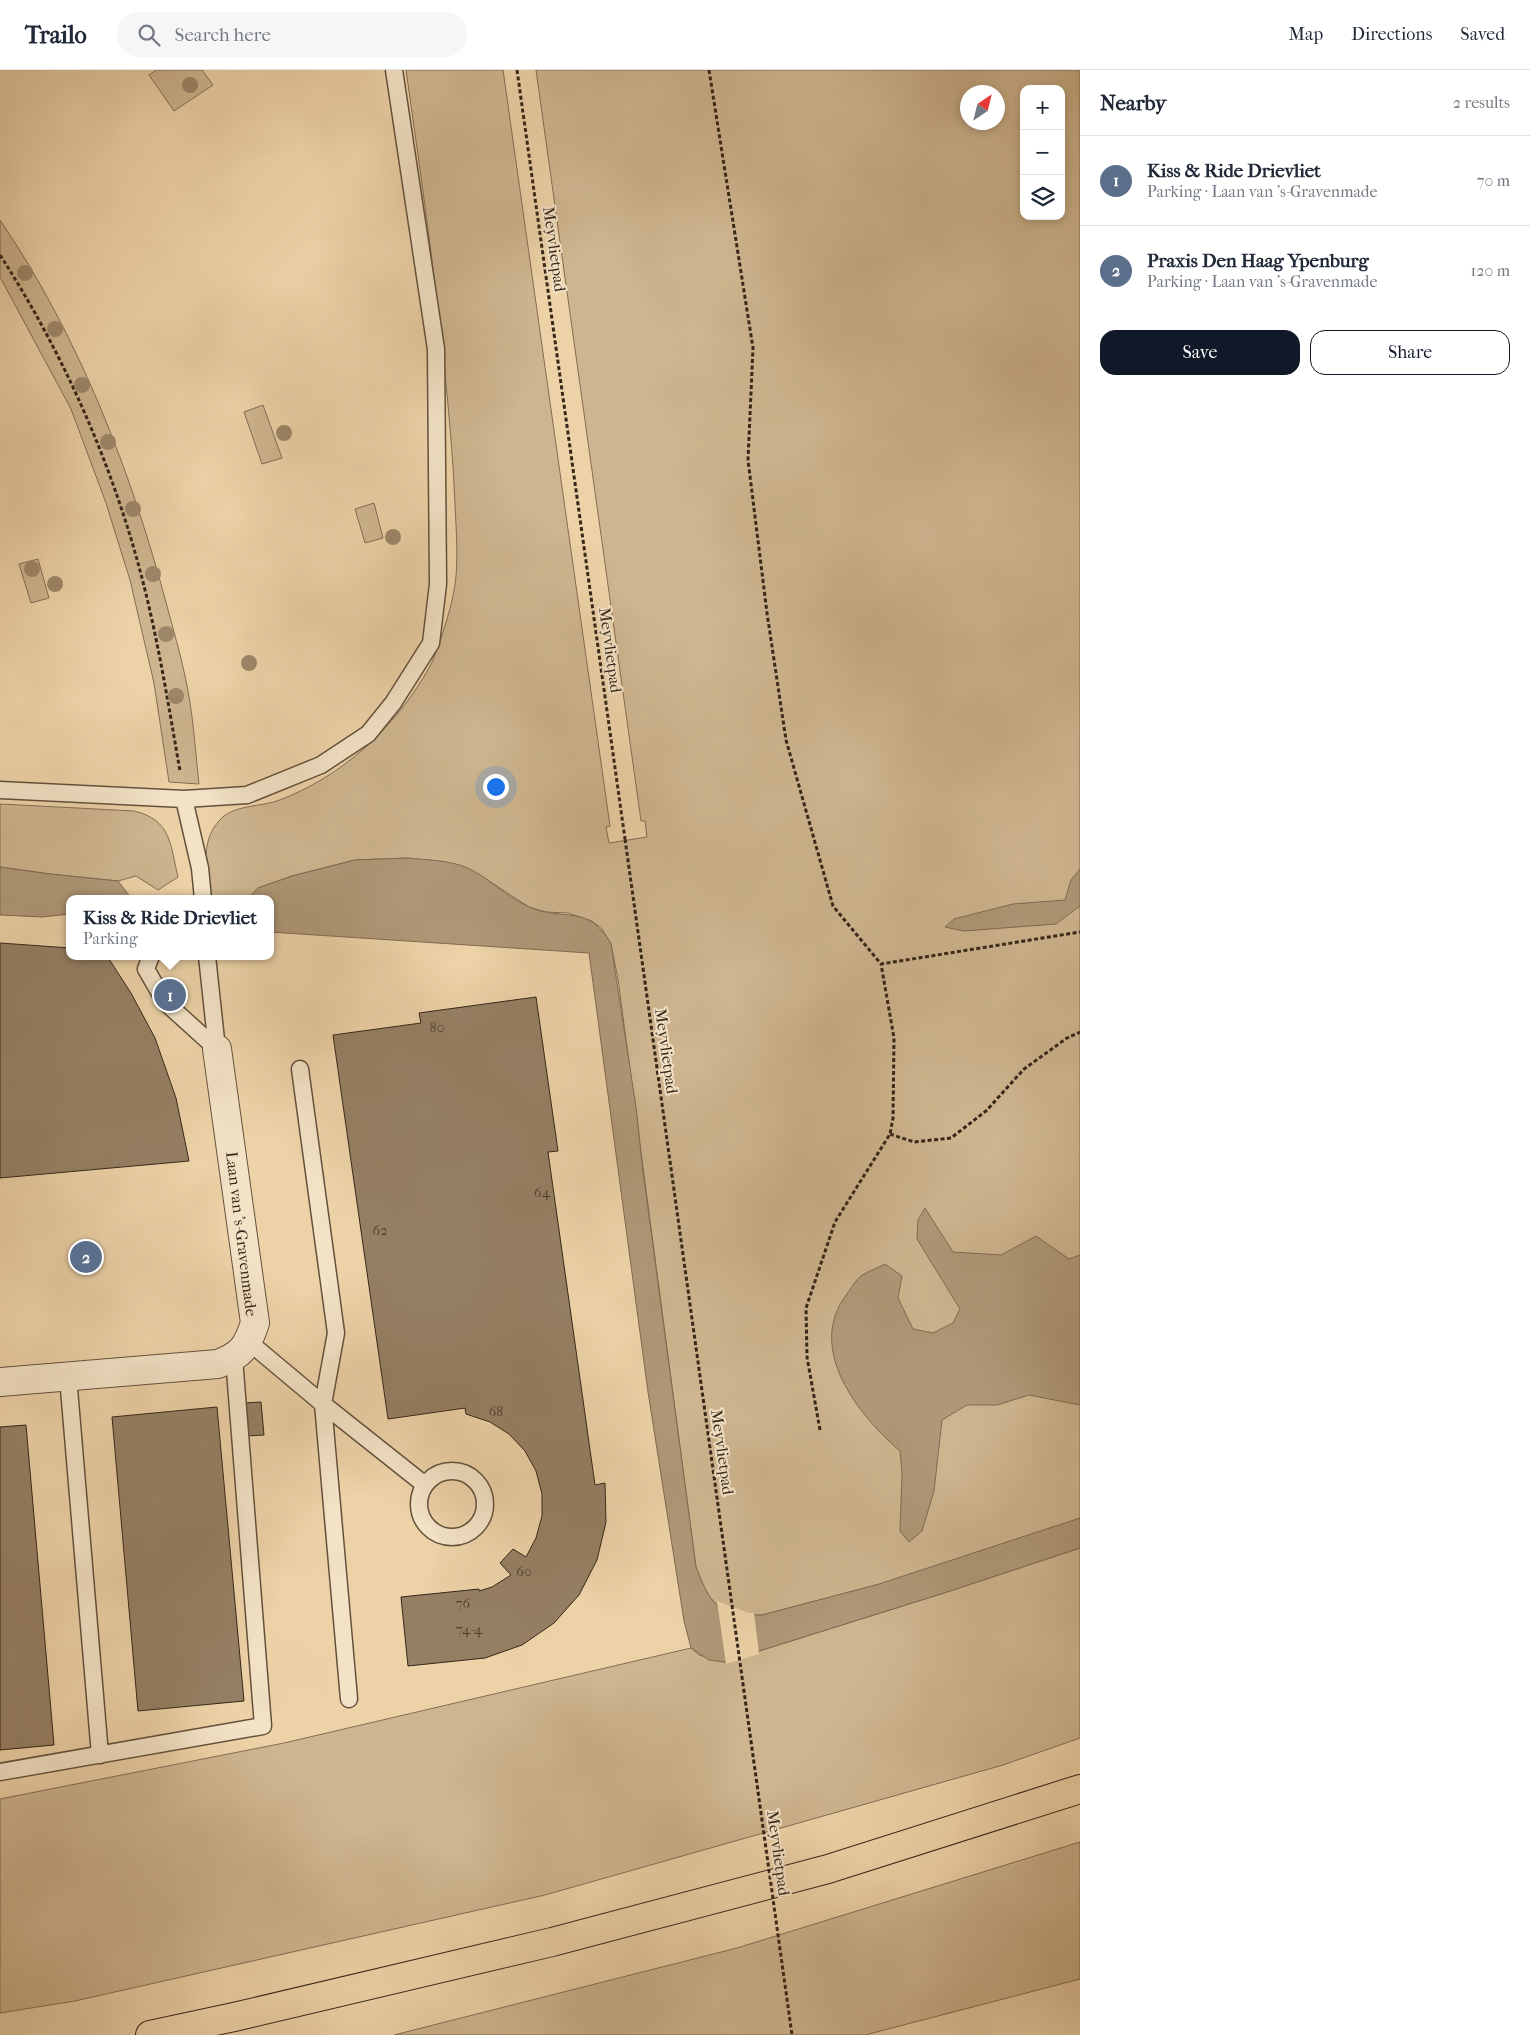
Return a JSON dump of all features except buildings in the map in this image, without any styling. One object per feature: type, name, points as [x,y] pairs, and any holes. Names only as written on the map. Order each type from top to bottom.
[{"type":"highway","points":[[150,2035],[552,1942],[828,1869],[1080,1789]]},
{"type":"street","name":"Laan van 's-Gravenmade","points":[[218,1049],[255,1322],[241,1350]]},
{"type":"street","points":[[0,1382],[218,1364],[241,1350]]},
{"type":"lane","points":[[0,790],[184,799],[247,794],[321,765],[368,734],[393,703],[431,643],[438,584],[436,349],[394,70]]},
{"type":"lane","points":[[184,799],[200,868],[203,895]]},
{"type":"lane","points":[[149,960],[146,969],[165,1002],[218,1049]]},
{"type":"lane","points":[[206,960],[218,1049]]},
{"type":"lane","points":[[300,1068],[336,1332],[322,1404],[349,1699]]},
{"type":"lane","points":[[241,1350],[322,1404],[425,1485]]},
{"type":"lane","points":[[0,1772],[263,1726],[241,1350]]},
{"type":"lane","points":[[68,1376],[100,1755]]},
{"type":"lane","points":[[454,1470],[474,1479],[481,1488],[485,1498],[485,1510],[482,1520],[471,1532],[456,1538],[445,1537],[435,1533],[426,1526],[418,1506],[420,1495],[425,1485],[432,1477],[442,1472],[454,1470]]},
{"type":"path","name":"Meyvlietpad","points":[[517,70],[792,2035]]},
{"type":"path","points":[[709,70],[753,348],[748,460],[767,613],[786,740],[833,906],[881,964],[894,1038],[893,1118],[890,1134],[835,1222],[806,1308],[807,1357],[820,1430]]},
{"type":"path","points":[[0,255],[28,298],[78,400],[118,497],[143,582],[161,661],[184,799]]},
{"type":"path","points":[[881,964],[1080,932]]},
{"type":"path","points":[[890,1134],[914,1142],[951,1138],[986,1111],[1024,1069],[1067,1038],[1080,1032]]},
{"type":"shaded area","points":[[156,70],[202,70],[213,85],[174,111],[149,75]]},
{"type":"shaded area","points":[[406,70],[503,70],[610,826],[606,827],[609,843],[647,837],[645,821],[641,821],[536,70],[1080,70],[1080,1532],[762,1615],[736,1613],[718,1605],[708,1594],[696,1567],[618,979],[611,944],[602,929],[592,921],[568,913],[546,912],[529,907],[483,877],[408,858],[355,860],[292,876],[258,888],[252,895],[211,895],[207,869],[207,848],[213,830],[219,821],[224,816],[238,809],[277,801],[301,791],[323,779],[365,748],[400,711],[415,690],[429,668],[440,641],[450,609],[455,584],[457,558],[452,452],[436,291]]},
{"type":"shaded area","points":[[0,220],[54,310],[78,358],[100,406],[137,505],[153,555],[188,689],[199,784],[169,782],[154,683],[130,580],[106,503],[71,409],[0,277]]},
{"type":"shaded area","points":[[263,405],[282,458],[262,464],[244,412]]},
{"type":"shaded area","points":[[374,503],[383,538],[365,543],[355,509]]},
{"type":"shaded area","points":[[38,559],[49,598],[31,603],[19,564]]},
{"type":"shaded area","points":[[0,804],[134,811],[146,815],[163,827],[171,844],[178,877],[158,890],[136,876],[118,881],[0,867]]},
{"type":"shaded area","points":[[408,858],[461,865],[484,877],[529,907],[584,918],[602,931],[611,944],[636,1107],[696,1567],[706,1590],[714,1602],[736,1613],[762,1615],[879,1584],[1080,1518],[1080,1548],[724,1662],[709,1660],[691,1648],[684,1621],[648,1392],[589,953],[274,932],[274,895],[252,895],[258,888],[292,876],[355,860]]},
{"type":"shaded area","points":[[0,867],[118,881],[129,895],[66,895],[66,914],[42,917],[0,915]]},
{"type":"shaded area","points":[[1080,869],[1080,906],[1056,924],[964,931],[945,927],[954,919],[1013,904],[1065,900],[1071,880]]},
{"type":"shaded area","points":[[925,1208],[953,1252],[1001,1255],[1036,1236],[1069,1259],[1080,1255],[1080,1405],[1029,1395],[997,1405],[967,1405],[942,1420],[934,1491],[922,1531],[909,1542],[900,1531],[902,1473],[900,1451],[868,1419],[854,1400],[842,1379],[834,1358],[832,1336],[835,1315],[854,1284],[864,1274],[885,1264],[902,1276],[898,1298],[913,1329],[933,1333],[953,1323],[960,1309],[917,1239],[918,1220]]},
{"type":"shaded area","points":[[1080,1548],[1080,1738],[1003,1765],[545,1895],[75,2001],[0,2013],[0,1799],[284,1743],[691,1648],[699,1655],[724,1662]]},
{"type":"shaded area","points":[[1080,1842],[1080,1979],[865,2035],[394,2035],[737,1948]]},
{"type":"pier","points":[[717,1601],[749,1613],[754,1613],[759,1654],[726,1664]]},
{"type":"place","name":"Kiss & Ride Drievliet","points":[[170,995]]},
{"type":"place","name":"Praxis Den Haag Ypenburg","points":[[86,1257]]}]
